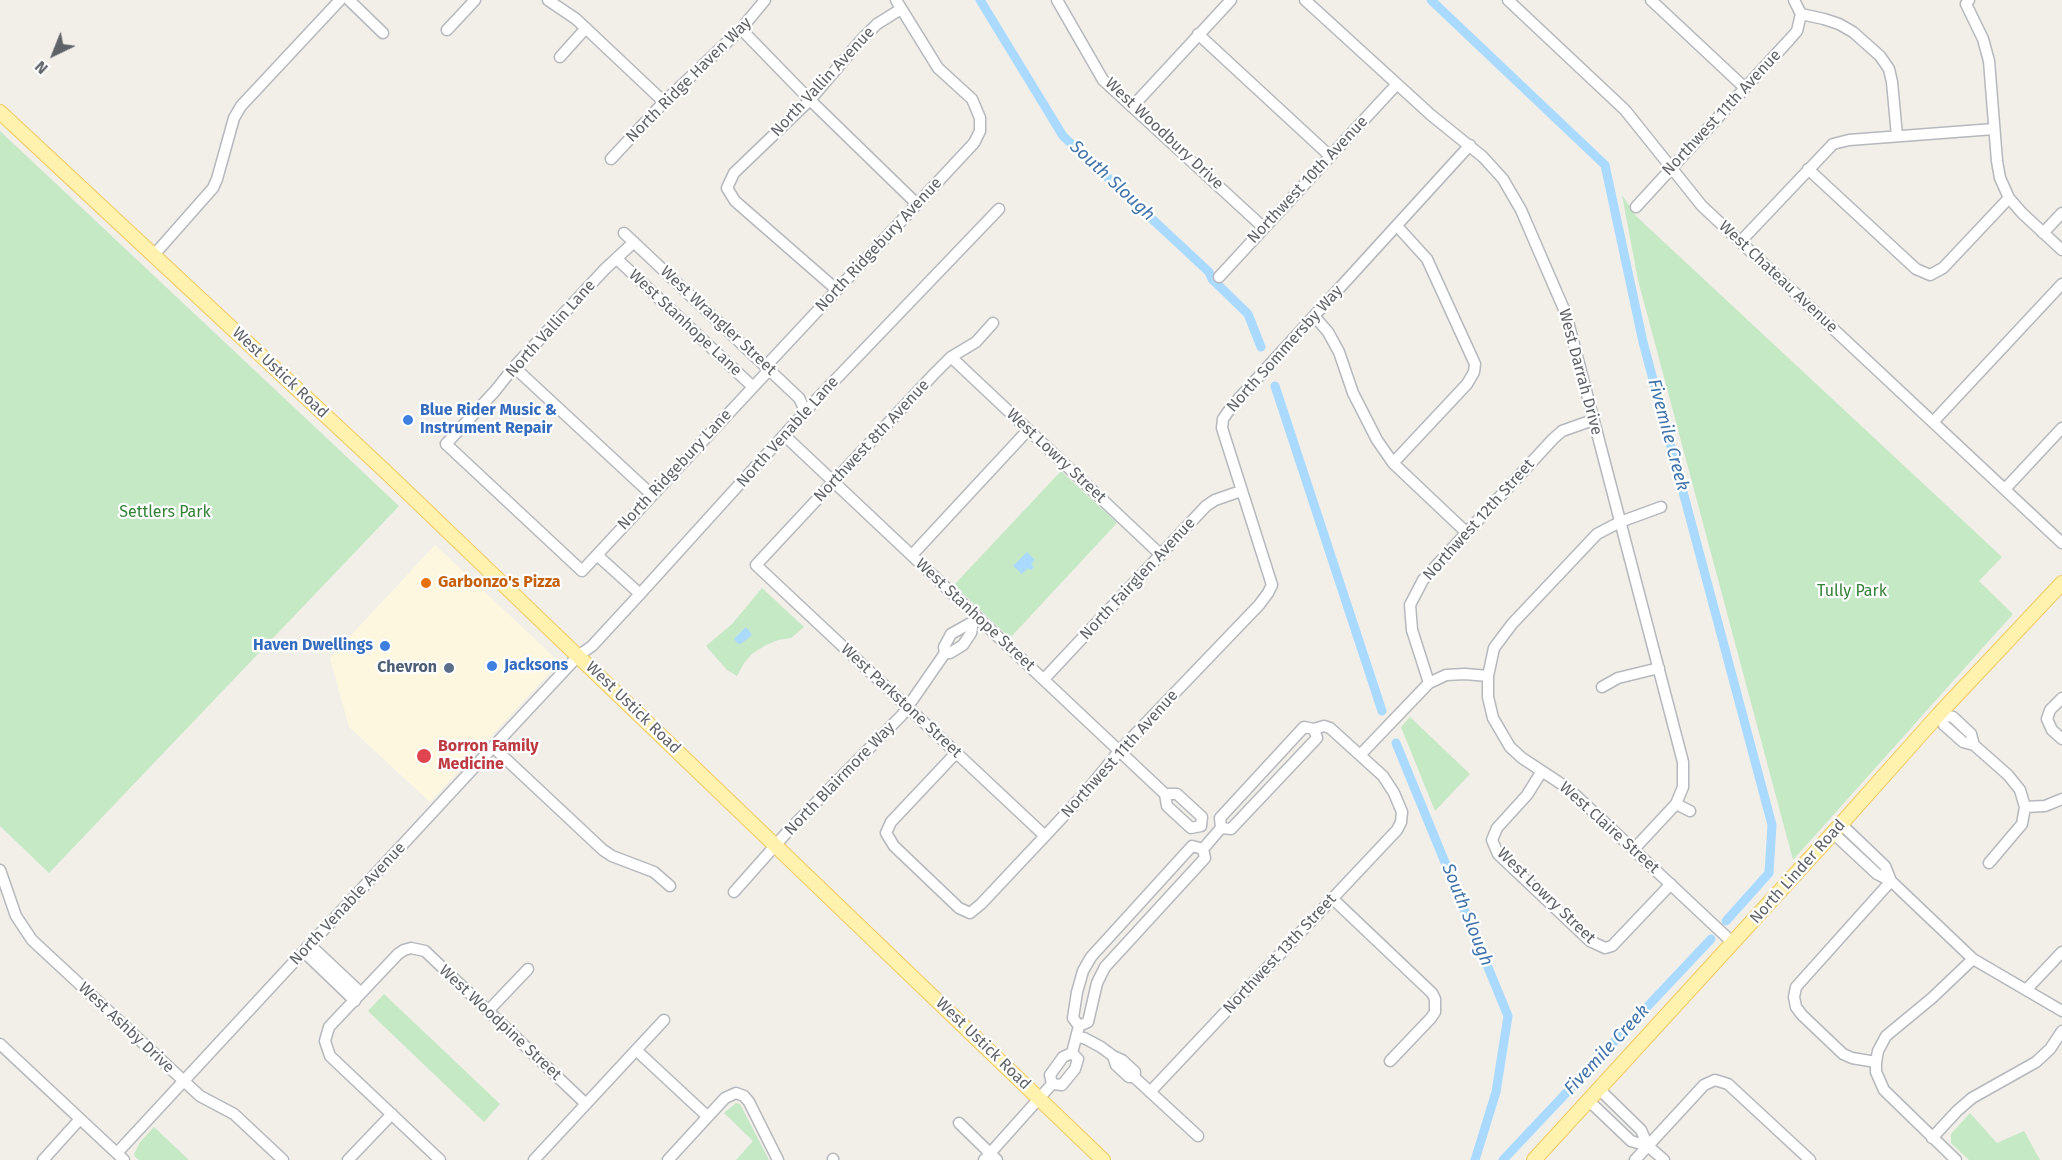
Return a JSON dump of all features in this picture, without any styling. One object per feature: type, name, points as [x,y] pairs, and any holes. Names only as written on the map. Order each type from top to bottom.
[{"type":"main road","name":"West Ustick Road","points":[[0,112],[385,471],[1103,1160]]},
{"type":"main road","name":"North Linder Road","points":[[1534,1160],[1939,714],[2062,583]]},
{"type":"street","points":[[153,256],[213,188],[234,118],[241,106],[340,0]]},
{"type":"street","points":[[349,0],[383,33]]},
{"type":"street","points":[[447,30],[475,0]]},
{"type":"street","points":[[548,0],[586,28],[664,102]]},
{"type":"street","name":"North Ridge Haven Way","points":[[611,159],[664,102],[741,29],[765,0]]},
{"type":"street","name":"West Woodbury Drive","points":[[1058,0],[1103,80],[1264,228]]},
{"type":"street","points":[[1132,107],[1230,0]]},
{"type":"street","name":"West Darrah Drive","points":[[1305,0],[1431,115],[1470,145],[1503,179],[1521,210],[1544,259],[1566,314],[1683,762],[1683,787],[1676,804],[1634,849]]},
{"type":"street","name":"West Chateau Avenue","points":[[1508,0],[1625,110],[1702,206],[2062,543]]},
{"type":"street","points":[[1651,0],[1745,88]]},
{"type":"street","points":[[1794,0],[1801,14],[1824,18],[1839,24],[1853,32],[1880,56],[1889,69],[1892,82],[1896,136]]},
{"type":"street","name":"North Vallin Avenue","points":[[837,290],[735,201],[727,188],[734,173],[810,100],[862,39],[898,5]]},
{"type":"street","name":"North Ridgebury Avenue","points":[[767,368],[974,143],[980,131],[980,118],[972,99],[938,68],[898,5]]},
{"type":"street","points":[[1969,5],[1989,61],[2000,178],[2009,198],[2062,250]]},
{"type":"street","name":"Northwest 11th Avenue","points":[[1636,207],[1797,31],[1801,14]]},
{"type":"street","points":[[560,57],[586,28]]},
{"type":"street","points":[[741,29],[917,204]]},
{"type":"street","points":[[1198,34],[1330,156]]},
{"type":"street","name":"Northwest 10th Avenue","points":[[1219,277],[1397,84]]},
{"type":"street","points":[[1740,242],[1833,144],[1896,136],[1994,129]]},
{"type":"street","name":"North Sommersby Way","points":[[1268,593],[1272,585],[1222,428],[1223,419],[1232,406],[1470,145]]},
{"type":"street","points":[[1808,169],[1916,269],[1930,275],[1943,268],[2009,198]]},
{"type":"street","name":"North Venable Lane","points":[[578,656],[592,646],[802,415],[999,209]]},
{"type":"street","points":[[2043,233],[2062,213]]},
{"type":"street","points":[[1393,463],[1467,384],[1474,372],[1474,364],[1427,259],[1397,225]]},
{"type":"street","name":"West Wrangler Street","points":[[624,232],[799,398],[803,406],[802,415]]},
{"type":"street","name":"North Vallin Lane","points":[[582,571],[446,444],[605,269],[634,242]]},
{"type":"street","name":"West Stanhope Lane","points":[[617,259],[753,387]]},
{"type":"street","points":[[1933,422],[2062,285]]},
{"type":"street","points":[[1314,316],[1328,332],[1353,393],[1377,440],[1393,463],[1467,533]]},
{"type":"street","name":"Northwest 8th Avenue","points":[[756,565],[951,357],[976,342],[993,323]]},
{"type":"street","name":"West Lowry Street","points":[[951,357],[1161,555]]},
{"type":"street","points":[[514,367],[652,495]]},
{"type":"street","name":"North Ridgebury Lane","points":[[582,571],[753,387],[767,368]]},
{"type":"street","name":"Northwest 12th Street","points":[[1429,683],[1412,630],[1410,605],[1423,580],[1553,439],[1562,431],[1593,420]]},
{"type":"street","points":[[2005,489],[2062,428]]},
{"type":"street","points":[[912,555],[1029,430]]},
{"type":"street","name":"West Stanhope Street","points":[[785,436],[912,555],[976,620],[1120,750],[1165,794],[1167,806],[1191,828],[1201,826]]},
{"type":"street","name":"North Fairglen Avenue","points":[[1044,679],[1206,506],[1215,500],[1241,491]]},
{"type":"street","points":[[1072,1053],[1077,1031],[1088,1022],[1097,983],[1105,967],[1204,858],[1203,849],[1221,828],[1220,818],[1304,727],[1330,728],[1360,755],[1429,683],[1446,675],[1488,676],[1494,648],[1512,624],[1596,534],[1620,522],[1662,507]]},
{"type":"street","points":[[597,555],[640,594]]},
{"type":"street","name":"West Parkstone Street","points":[[756,565],[1045,836]]},
{"type":"street","name":"Northwest 11th Avenue","points":[[956,753],[891,822],[886,833],[894,846],[959,908],[970,913],[1045,836],[1120,750],[1268,593]]},
{"type":"street","name":"North Blairmore Way","points":[[734,892],[789,830],[908,707],[945,653],[944,646],[951,634],[976,620]]},
{"type":"street","name":"North Blairmore Way","points":[[945,653],[951,653],[963,645],[976,620]]},
{"type":"street","name":"North Venable Avenue","points":[[121,1157],[183,1081],[578,656]]},
{"type":"street","points":[[1602,687],[1618,678],[1659,668]]},
{"type":"street","name":"West Claire Street","points":[[1488,676],[1488,697],[1493,718],[1510,747],[1522,758],[1569,789],[1733,943]]},
{"type":"street","points":[[2062,698],[2050,710],[2047,719],[2052,730],[2062,740]]},
{"type":"street","points":[[1939,714],[1944,725],[1963,742],[1974,745],[2008,775],[2020,790],[2025,807],[2022,824],[1989,863]]},
{"type":"street","points":[[1221,828],[1231,829],[1317,738],[1314,729]]},
{"type":"street","points":[[493,747],[603,850],[612,856],[654,872],[670,886]]},
{"type":"street","name":"Northwest 13th Street","points":[[1150,1092],[1397,830],[1402,812],[1394,793],[1383,776],[1360,755]]},
{"type":"street","name":"West Lowry Street","points":[[1542,771],[1527,795],[1497,828],[1492,840],[1498,854],[1590,941],[1605,948],[1617,942],[1671,885]]},
{"type":"street","name":"West Stanhope Street","points":[[1165,794],[1178,794],[1202,817],[1201,826]]},
{"type":"street","points":[[2025,807],[2045,806],[2062,798]]},
{"type":"street","points":[[1676,804],[1690,811]]},
{"type":"street","name":"West Stanhope Street","points":[[1201,826],[1213,837]]},
{"type":"street","points":[[1837,829],[1876,874],[1892,881],[1973,959],[2062,1011]]},
{"type":"street","points":[[1197,1136],[1134,1077],[1135,1072],[1122,1060],[1084,1038],[1077,1031],[1073,1018],[1083,971],[1091,957],[1192,846],[1203,849]]},
{"type":"street","name":"West Ashby Drive","points":[[0,870],[16,916],[32,940],[183,1081],[206,1100],[234,1114],[284,1160]]},
{"type":"street","points":[[1876,1062],[1843,1054],[1802,1015],[1796,1007],[1794,997],[1796,987],[1892,881]]},
{"type":"street","points":[[1332,898],[1432,993],[1436,1005],[1431,1018],[1390,1061]]},
{"type":"street","name":"West Woodpine Street","points":[[358,997],[398,954],[411,948],[425,951],[586,1104]]},
{"type":"street","points":[[307,949],[358,997],[329,1027],[325,1041],[330,1056],[440,1160]]},
{"type":"street","points":[[2026,990],[2062,952]]},
{"type":"street","points":[[1956,1160],[1884,1090],[1876,1072],[1876,1062],[1878,1051],[1886,1036],[1932,998],[1973,959]]},
{"type":"street","points":[[488,1011],[528,969]]},
{"type":"street","points":[[534,1160],[664,1020]]},
{"type":"street","points":[[1932,1138],[1964,1104],[2036,1062],[2050,1049],[2062,1031]]},
{"type":"street","points":[[0,1044],[6,1057],[121,1157]]},
{"type":"street","points":[[636,1050],[707,1116]]},
{"type":"street","points":[[1052,1084],[1062,1085],[1075,1069],[1078,1059],[1072,1053]]},
{"type":"street","points":[[1052,1084],[1050,1075],[1063,1057],[1072,1053]]},
{"type":"street","points":[[1635,1160],[1704,1085],[1715,1080],[1728,1084],[1810,1160]]},
{"type":"street","points":[[959,1123],[990,1158],[1052,1084]]},
{"type":"street","points":[[1599,1089],[1641,1130],[1648,1146]]},
{"type":"street","points":[[668,1160],[725,1098],[736,1093],[749,1101],[778,1160]]},
{"type":"street","points":[[1588,1100],[1631,1141],[1648,1146],[1664,1160]]},
{"type":"street","points":[[348,1160],[392,1114]]},
{"type":"street","points":[[43,1160],[80,1119]]},
{"type":"shaded area","points":[[435,545],[555,658],[557,665],[430,802],[349,727],[330,658]]},
{"type":"green space","name":"Settlers Park","points":[[0,131],[399,506],[49,873],[0,826]]},
{"type":"green space","name":"Tully Park","points":[[1622,195],[1636,216],[2002,557],[1979,581],[2013,614],[1793,860],[1638,280]]},
{"type":"green space","points":[[1061,471],[1117,523],[1010,638],[954,585]]},
{"type":"green space","points":[[762,588],[804,627],[791,638],[778,640],[752,654],[737,676],[727,670],[706,646],[732,624]]},
{"type":"green space","points":[[1410,717],[1470,774],[1435,811],[1401,727]]},
{"type":"green space","points":[[384,994],[500,1104],[484,1122],[368,1011]]},
{"type":"green space","points":[[736,1103],[740,1104],[769,1160],[736,1160],[753,1141],[724,1113]]},
{"type":"green space","points":[[1970,1113],[1997,1143],[2024,1131],[2040,1160],[1969,1160],[1951,1143],[1951,1134]]},
{"type":"green space","points":[[154,1127],[189,1160],[139,1160],[135,1157],[134,1154],[140,1142]]},
{"type":"water","points":[[1027,552],[1035,560],[1031,564],[1034,567],[1031,570],[1028,568],[1022,574],[1013,566]]},
{"type":"water","points":[[746,627],[752,635],[738,644],[734,639]]},
{"type":"waterway","name":"South Slough","points":[[980,0],[1063,136],[1209,272],[1212,279],[1248,314],[1261,347]]},
{"type":"waterway","name":"Fivemile Creek","points":[[1431,0],[1605,165],[1643,342],[1772,825],[1769,873],[1726,921]]},
{"type":"waterway","name":"South Slough","points":[[1275,386],[1382,711]]},
{"type":"waterway","name":"South Slough","points":[[1396,743],[1508,1016],[1496,1092],[1475,1160]]},
{"type":"waterway","name":"Fivemile Creek","points":[[1503,1160],[1711,939]]},
{"type":"place","name":"Blue Rider Music & Instrument Repair","points":[[408,420]]},
{"type":"place","name":"Garbonzo's Pizza","points":[[426,583]]},
{"type":"place","name":"Haven Dwellings","points":[[385,646]]},
{"type":"place","name":"Jacksons","points":[[492,666]]},
{"type":"place","name":"Chevron","points":[[449,668]]},
{"type":"place","name":"Borron Family Medicine","points":[[424,756]]}]
